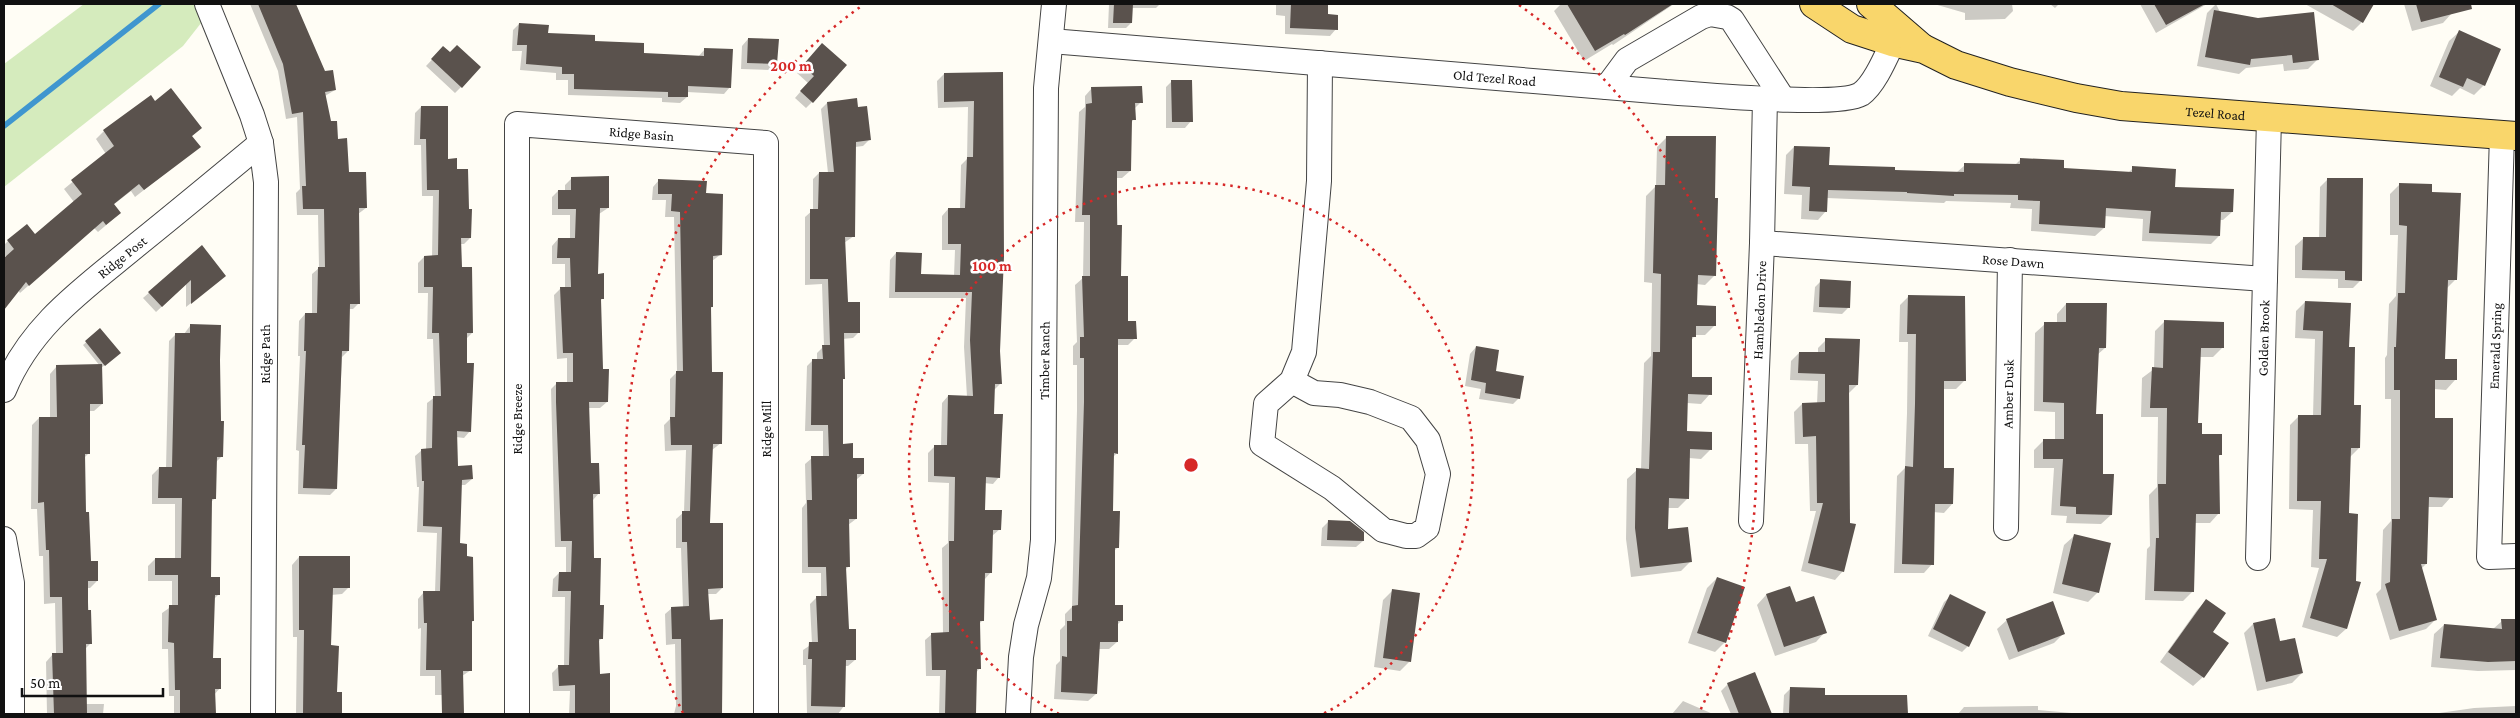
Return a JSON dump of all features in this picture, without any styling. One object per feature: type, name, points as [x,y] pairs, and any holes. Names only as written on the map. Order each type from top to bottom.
[{"type":"main road","name":"Tezel Road","points":[[1814,4],[1852,29],[1896,35],[1965,68],[2076,98],[2121,106],[2509,136]]},
{"type":"main road","name":"Tezel Road","points":[[1871,4],[1896,35]]},
{"type":"street","name":"Ridge Path","points":[[207,4],[241,84],[261,143],[266,182],[263,714]]},
{"type":"street","name":"Timber Ranch","points":[[1018,714],[1021,657],[1026,626],[1039,578],[1043,540],[1046,88],[1052,41],[1054,4]]},
{"type":"street","points":[[1607,87],[1627,60],[1710,14],[1732,20],[1774,99]]},
{"type":"street","name":"Old Tezel Road","points":[[1052,41],[1607,87],[1774,99],[1849,99],[1861,94],[1870,86],[1896,35]]},
{"type":"street","points":[[1292,381],[1314,393],[1370,402],[1411,418],[1428,440],[1438,474],[1427,528],[1416,536],[1406,536],[1383,530],[1332,488],[1262,444],[1266,404],[1292,381],[1304,352],[1319,181],[1320,63]]},
{"type":"street","name":"Hambledon Drive","points":[[1751,522],[1762,243],[1774,99]]},
{"type":"street","name":"Golden Brook","points":[[2258,558],[2269,118]]},
{"type":"street","name":"Ridge Basin","points":[[517,124],[766,143]]},
{"type":"street","name":"Ridge Breeze","points":[[517,124],[517,714]]},
{"type":"street","name":"Emerald Spring","points":[[2509,136],[2489,557],[2516,556]]},
{"type":"street","name":"Ridge Post","points":[[4,390],[10,374],[31,339],[62,307],[261,143]]},
{"type":"street","name":"Ridge Mill","points":[[766,143],[766,714]]},
{"type":"street","name":"Rose Dawn","points":[[1762,243],[2265,279]]},
{"type":"street","name":"Amber Dusk","points":[[2006,528],[2010,260]]},
{"type":"street","points":[[4,540],[12,583],[12,714]]},
{"type":"green space","points":[[84,4],[216,4],[183,46],[4,187],[4,64]]},
{"type":"building","points":[[258,4],[296,4],[325,71],[333,70],[336,90],[325,92],[331,121],[337,121],[338,139],[347,138],[349,172],[366,172],[367,208],[359,208],[360,304],[350,304],[349,351],[342,351],[337,489],[303,488],[305,445],[302,445],[306,351],[304,351],[305,313],[317,313],[318,267],[325,267],[324,209],[303,209],[302,186],[306,186],[303,112],[292,114],[283,64]]},
{"type":"building","points":[[1114,4],[1133,4],[1132,23],[1113,23]]},
{"type":"building","points":[[1291,4],[1328,4],[1328,14],[1338,15],[1338,30],[1290,28]]},
{"type":"building","points":[[1567,4],[1673,4],[1625,35],[1595,51]]},
{"type":"building","points":[[2154,4],[2205,4],[2166,25]]},
{"type":"building","points":[[2331,4],[2374,4],[2363,23]]},
{"type":"building","points":[[2416,4],[2471,4],[2472,9],[2421,22]]},
{"type":"building","points":[[2214,10],[2258,18],[2314,12],[2319,60],[2293,63],[2292,55],[2251,59],[2250,65],[2205,57]]},
{"type":"building","points":[[519,23],[549,25],[548,33],[595,35],[595,41],[644,43],[644,53],[704,56],[704,48],[733,49],[731,88],[688,86],[688,97],[668,97],[668,92],[574,89],[574,74],[562,74],[562,67],[526,64],[527,45],[517,45]]},
{"type":"building","points":[[2459,30],[2501,49],[2485,86],[2467,78],[2463,87],[2439,77]]},
{"type":"building","points":[[748,38],[779,39],[777,64],[747,63]]},
{"type":"building","points":[[822,43],[847,65],[813,103],[800,91],[814,76],[802,66]]},
{"type":"building","points":[[457,45],[481,67],[462,88],[431,59],[443,46],[450,52]]},
{"type":"building","points":[[1003,72],[1004,257],[1000,351],[1002,384],[995,384],[994,414],[1003,414],[1000,478],[986,477],[985,510],[1002,510],[1001,530],[993,530],[992,573],[985,573],[984,621],[980,621],[981,669],[977,669],[976,714],[945,714],[946,670],[932,670],[931,633],[949,632],[949,541],[954,541],[955,477],[934,476],[934,445],[947,445],[948,395],[973,396],[970,340],[972,292],[895,292],[896,252],[922,253],[921,274],[960,275],[961,244],[948,244],[948,208],[965,208],[967,157],[973,157],[974,101],[944,102],[944,73]]},
{"type":"building","points":[[1171,80],[1192,80],[1193,122],[1172,122]]},
{"type":"building","points":[[1142,86],[1143,103],[1135,103],[1136,120],[1132,120],[1131,171],[1117,171],[1117,225],[1122,225],[1121,276],[1128,276],[1128,321],[1136,321],[1137,339],[1118,339],[1118,454],[1114,453],[1113,511],[1120,511],[1119,548],[1115,548],[1115,605],[1123,605],[1123,621],[1118,621],[1118,642],[1100,642],[1097,694],[1061,692],[1062,656],[1067,657],[1067,621],[1072,621],[1072,606],[1078,605],[1084,402],[1084,358],[1080,358],[1080,337],[1084,337],[1082,276],[1090,276],[1090,215],[1082,215],[1086,104],[1092,103],[1091,87]]},
{"type":"building","points":[[171,88],[202,128],[192,136],[201,147],[144,190],[139,184],[114,204],[121,213],[106,225],[103,221],[29,286],[26,282],[4,310],[4,258],[14,249],[7,240],[27,224],[35,234],[82,194],[71,180],[114,146],[103,130],[151,95],[155,101]]},
{"type":"building","points":[[857,98],[858,107],[867,106],[871,140],[856,142],[855,237],[845,237],[848,302],[860,302],[860,333],[844,333],[845,379],[843,379],[843,444],[853,443],[853,458],[864,458],[864,474],[857,474],[857,519],[849,519],[850,567],[846,567],[849,629],[856,629],[856,660],[846,660],[845,707],[811,706],[812,659],[808,659],[809,642],[818,642],[816,596],[827,596],[826,567],[808,567],[807,500],[812,500],[811,456],[829,456],[828,425],[811,425],[812,359],[823,359],[822,345],[830,345],[828,279],[810,279],[810,209],[818,209],[819,172],[834,172],[827,102]]},
{"type":"building","points":[[421,106],[448,106],[448,159],[457,158],[457,169],[468,169],[469,209],[472,209],[471,238],[461,238],[462,267],[472,267],[473,333],[467,333],[467,363],[474,363],[471,432],[457,431],[458,466],[472,465],[473,479],[462,480],[460,543],[467,544],[467,556],[473,557],[474,621],[472,621],[472,671],[463,671],[464,714],[442,714],[441,670],[426,670],[427,623],[424,623],[423,591],[440,591],[442,527],[423,526],[424,481],[422,481],[421,449],[432,448],[433,396],[441,396],[439,333],[432,333],[433,287],[424,287],[424,256],[438,255],[439,190],[427,190],[426,139],[420,139]]},
{"type":"building","points":[[1666,136],[1716,136],[1715,198],[1718,198],[1716,276],[1698,275],[1697,305],[1716,306],[1716,326],[1696,326],[1696,337],[1692,337],[1692,377],[1712,377],[1712,395],[1688,394],[1687,431],[1712,432],[1712,450],[1690,449],[1689,499],[1669,498],[1668,529],[1688,527],[1692,562],[1640,568],[1635,528],[1636,468],[1649,469],[1653,352],[1660,352],[1661,274],[1653,273],[1655,185],[1665,185]]},
{"type":"building","points":[[1794,146],[1830,147],[1829,165],[1895,167],[1895,170],[1964,172],[1964,163],[2020,164],[2020,158],[2064,160],[2064,168],[2132,172],[2132,166],[2176,169],[2175,187],[2234,189],[2233,212],[2221,212],[2220,236],[2149,233],[2151,211],[2106,208],[2105,228],[2039,224],[2040,201],[2018,200],[2018,195],[1954,194],[1954,196],[1907,192],[1828,190],[1827,212],[1809,211],[1810,187],[1792,186]]},
{"type":"building","points":[[609,176],[609,208],[600,208],[598,274],[604,273],[604,299],[601,299],[603,369],[609,369],[608,402],[589,402],[591,463],[599,463],[600,494],[593,494],[594,558],[601,558],[600,605],[604,605],[603,639],[599,639],[600,674],[610,673],[610,714],[575,714],[575,685],[559,686],[558,665],[569,665],[571,591],[558,591],[559,572],[571,572],[572,541],[561,541],[556,382],[573,382],[573,353],[563,353],[560,287],[571,287],[570,258],[557,258],[558,238],[575,238],[576,209],[558,209],[558,190],[571,190],[571,177]]},
{"type":"building","points":[[2327,178],[2363,178],[2362,281],[2345,280],[2345,271],[2302,270],[2303,237],[2326,237]]},
{"type":"building","points":[[658,179],[707,181],[706,193],[723,194],[722,255],[713,256],[713,307],[711,307],[712,372],[723,372],[722,444],[713,444],[710,523],[723,523],[723,588],[708,589],[710,620],[723,619],[722,714],[682,714],[681,639],[672,639],[671,607],[689,606],[687,542],[682,542],[682,511],[690,511],[692,445],[671,445],[670,417],[675,417],[676,371],[683,371],[680,212],[671,211],[672,194],[658,194]]},
{"type":"building","points":[[2399,183],[2432,184],[2432,192],[2461,193],[2457,280],[2448,280],[2445,359],[2457,359],[2457,380],[2435,380],[2435,418],[2453,418],[2453,498],[2429,497],[2427,564],[2421,564],[2437,620],[2399,631],[2385,584],[2390,582],[2392,519],[2400,519],[2400,390],[2394,390],[2394,347],[2396,347],[2398,293],[2405,293],[2407,226],[2399,225]]},
{"type":"building","points":[[202,245],[226,276],[191,304],[191,280],[162,307],[148,292]]},
{"type":"building","points":[[1820,279],[1851,281],[1850,308],[1819,307]]},
{"type":"building","points":[[1908,295],[1965,296],[1966,381],[1944,381],[1944,468],[1954,468],[1953,504],[1935,504],[1934,565],[1902,564],[1905,466],[1913,467],[1915,404],[1916,334],[1907,334]]},
{"type":"building","points":[[2305,301],[2351,303],[2349,347],[2355,347],[2354,405],[2361,405],[2360,448],[2351,448],[2349,513],[2358,514],[2356,581],[2361,582],[2347,629],[2310,618],[2327,559],[2319,559],[2321,501],[2297,501],[2298,415],[2321,415],[2323,331],[2303,330]]},
{"type":"building","points":[[2066,303],[2107,303],[2106,348],[2099,348],[2096,414],[2103,414],[2103,474],[2114,474],[2112,515],[2076,514],[2076,507],[2060,506],[2063,459],[2043,459],[2043,439],[2064,439],[2064,403],[2043,402],[2044,322],[2066,322]]},
{"type":"building","points":[[2164,320],[2224,322],[2224,348],[2201,348],[2198,423],[2202,423],[2202,434],[2222,434],[2222,455],[2219,455],[2220,514],[2196,514],[2194,592],[2154,591],[2156,538],[2159,538],[2158,484],[2166,484],[2167,408],[2150,408],[2152,367],[2163,368]]},
{"type":"building","points":[[190,324],[221,325],[221,421],[224,421],[223,457],[217,457],[216,499],[212,499],[211,577],[220,577],[220,595],[215,595],[213,658],[221,658],[221,689],[215,689],[216,714],[180,714],[180,690],[175,690],[174,643],[168,642],[169,605],[178,605],[178,575],[155,575],[155,558],[181,558],[182,498],[158,498],[159,467],[172,467],[175,333],[190,333]]},
{"type":"building","points":[[100,328],[121,353],[105,366],[85,341]]},
{"type":"building","points":[[1825,338],[1860,339],[1858,385],[1849,385],[1850,523],[1856,524],[1844,572],[1808,563],[1823,503],[1817,503],[1816,436],[1803,437],[1802,403],[1825,402],[1825,374],[1798,373],[1799,352],[1825,352]]},
{"type":"building","points":[[1476,346],[1499,350],[1496,371],[1524,376],[1520,399],[1485,393],[1486,383],[1471,380]]},
{"type":"building","points":[[102,364],[103,404],[90,404],[90,454],[85,454],[86,512],[89,512],[91,561],[98,561],[98,581],[88,581],[88,610],[91,610],[92,644],[86,644],[87,714],[54,714],[52,653],[63,653],[62,597],[50,597],[49,550],[46,550],[44,502],[38,503],[39,417],[57,417],[56,365]]},
{"type":"building","points":[[1328,520],[1350,521],[1364,532],[1364,541],[1327,540]]},
{"type":"building","points":[[2074,534],[2111,543],[2099,593],[2062,584]]},
{"type":"building","points":[[299,556],[350,556],[350,588],[333,588],[331,645],[339,646],[337,692],[342,692],[342,714],[303,714],[304,630],[299,630]]},
{"type":"building","points":[[1717,577],[1745,587],[1726,643],[1697,633]]},
{"type":"building","points":[[1790,586],[1796,602],[1814,596],[1827,633],[1784,647],[1766,594]]},
{"type":"building","points":[[1392,589],[1420,593],[1411,662],[1383,658]]},
{"type":"building","points":[[1950,594],[1986,612],[1969,647],[1933,629]]},
{"type":"building","points":[[2206,599],[2226,613],[2213,632],[2229,643],[2204,678],[2168,652]]},
{"type":"building","points":[[2053,601],[2065,634],[2018,652],[2006,619]]},
{"type":"building","points":[[2275,618],[2280,641],[2295,638],[2303,673],[2266,682],[2253,623]]},
{"type":"building","points":[[2501,619],[2516,619],[2516,661],[2488,662],[2440,658],[2444,624],[2502,629]]},
{"type":"building","points":[[1755,672],[1772,714],[1739,714],[1727,683]]},
{"type":"building","points":[[1790,687],[1825,688],[1825,695],[1907,695],[1908,714],[1789,714]]},
{"type":"waterway","points":[[4,126],[159,4]]}]
